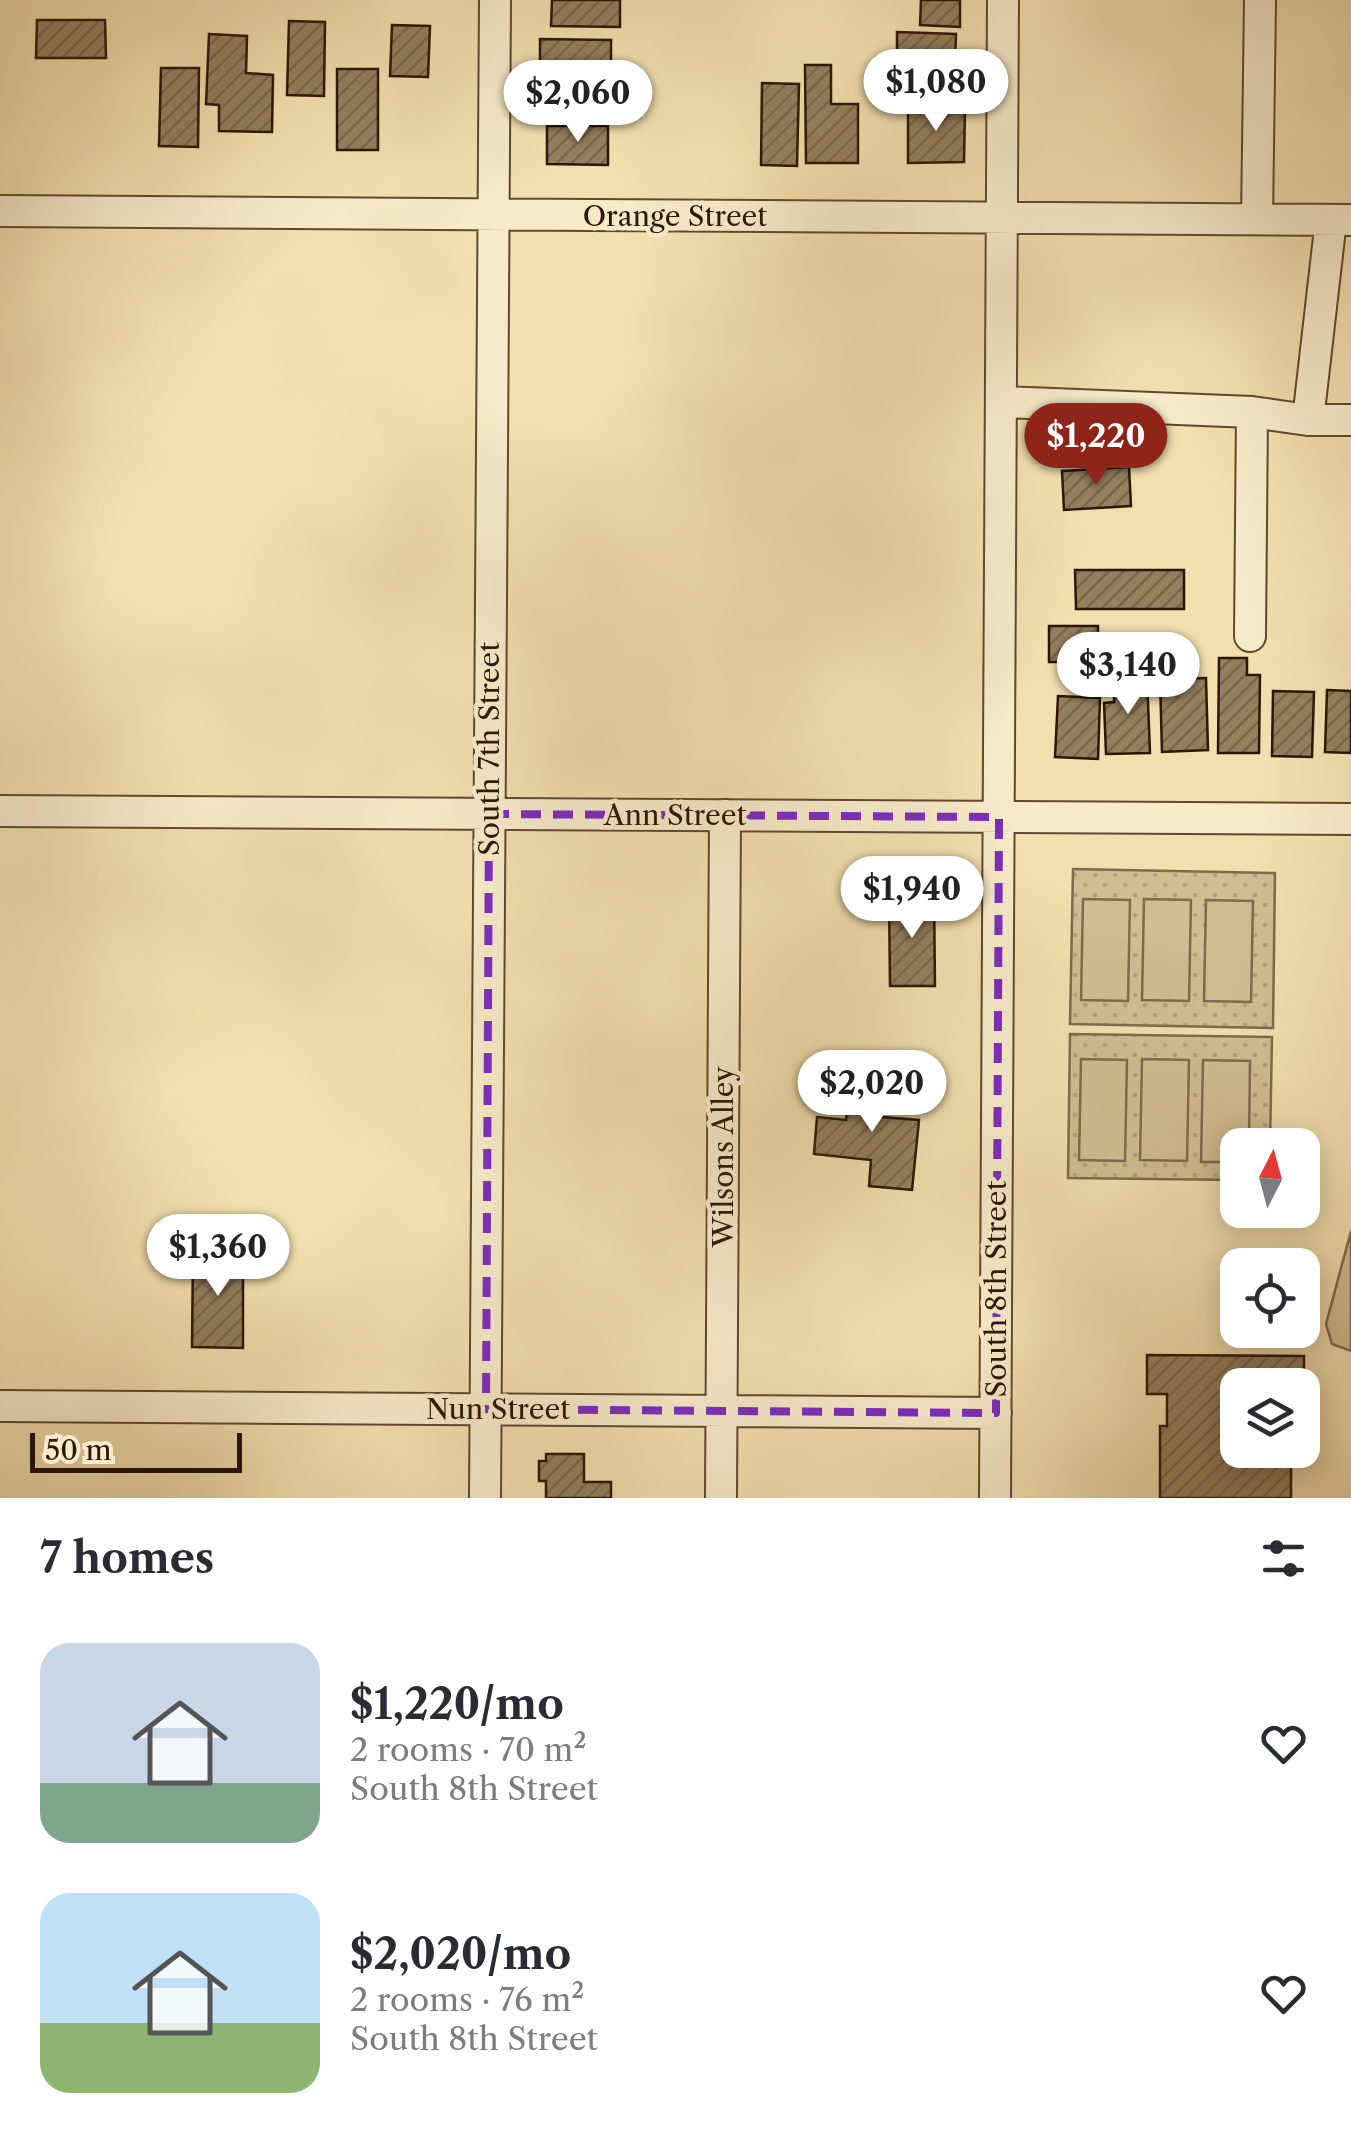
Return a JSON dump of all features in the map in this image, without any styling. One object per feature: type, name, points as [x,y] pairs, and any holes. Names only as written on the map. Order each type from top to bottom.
[{"type":"street","name":"South 7th Street","points":[[485,1498],[495,0]]},
{"type":"street","name":"South 8th Street","points":[[995,1498],[1003,0]]},
{"type":"street","points":[[1257,219],[1260,0]]},
{"type":"street","name":"Orange Street","points":[[0,212],[1341,220]]},
{"type":"street","points":[[1308,420],[1341,220]]},
{"type":"street","points":[[1001,402],[1351,420]]},
{"type":"street","points":[[1250,636],[1252,412]]},
{"type":"street","name":"Ann Street","points":[[0,811],[1351,819]]},
{"type":"street","name":"Wilsons Alley","points":[[721,1498],[725,815]]},
{"type":"street","name":"Nun Street","points":[[0,1406],[996,1413]]},
{"type":"highlighted area","points":[[489,814],[999,817],[996,1413],[486,1409]]},
{"type":"shaded area","points":[[1073,869],[1275,873],[1273,1028],[1070,1024]]},
{"type":"shaded area","points":[[1083,899],[1130,900],[1128,1001],[1081,1000]]},
{"type":"shaded area","points":[[1144,899],[1191,900],[1189,1001],[1142,1000]]},
{"type":"shaded area","points":[[1206,900],[1253,901],[1251,1002],[1204,1001]]},
{"type":"shaded area","points":[[1070,1034],[1272,1037],[1270,1128],[1220,1128],[1220,1180],[1068,1178]]},
{"type":"shaded area","points":[[1081,1059],[1127,1060],[1125,1161],[1079,1160]]},
{"type":"shaded area","points":[[1142,1059],[1189,1060],[1187,1161],[1140,1160]]},
{"type":"shaded area","points":[[1203,1060],[1250,1061],[1249,1128],[1220,1128],[1220,1162],[1201,1162]]},
{"type":"shaded area","points":[[1351,1231],[1351,1351],[1332,1344],[1326,1324]]},
{"type":"building","points":[[552,0],[620,0],[620,27],[551,26]]},
{"type":"building","points":[[921,0],[960,0],[960,27],[920,25]]},
{"type":"building","points":[[37,20],[105,20],[106,58],[36,58]]},
{"type":"building","points":[[289,21],[325,22],[324,96],[287,95]]},
{"type":"building","points":[[392,25],[430,26],[428,77],[390,76]]},
{"type":"building","points":[[897,32],[956,34],[955,63],[897,61]]},
{"type":"building","points":[[209,34],[247,36],[246,73],[273,75],[272,132],[219,131],[219,105],[206,104]]},
{"type":"building","points":[[540,39],[611,40],[611,75],[540,74]]},
{"type":"building","points":[[805,65],[831,65],[831,104],[858,104],[858,163],[806,163]]},
{"type":"building","points":[[161,68],[199,68],[198,147],[159,146]]},
{"type":"building","points":[[337,69],[378,69],[378,150],[337,150]]},
{"type":"building","points":[[540,81],[615,82],[614,117],[539,114]]},
{"type":"building","points":[[762,83],[799,84],[797,166],[761,165]]},
{"type":"building","points":[[908,105],[965,107],[964,162],[908,163]]},
{"type":"building","points":[[547,126],[608,126],[608,165],[547,164]]},
{"type":"building","points":[[1148,412],[1148,457],[1060,457],[1059,413]]},
{"type":"building","points":[[1129,467],[1131,506],[1064,510],[1062,471]]},
{"type":"building","points":[[1075,570],[1184,570],[1184,609],[1076,609]]},
{"type":"building","points":[[1049,626],[1098,626],[1098,662],[1049,662]]},
{"type":"building","points":[[1219,658],[1247,658],[1247,675],[1260,675],[1259,753],[1218,753]]},
{"type":"building","points":[[1147,676],[1150,753],[1106,754],[1104,703],[1114,702],[1114,677]]},
{"type":"building","points":[[1206,678],[1208,750],[1162,752],[1160,679]]},
{"type":"building","points":[[1327,690],[1351,691],[1351,753],[1325,752]]},
{"type":"building","points":[[1273,691],[1314,692],[1312,757],[1272,756]]},
{"type":"building","points":[[1058,696],[1100,698],[1098,759],[1055,757]]},
{"type":"building","points":[[889,896],[934,896],[935,986],[890,986]]},
{"type":"building","points":[[851,1073],[885,1076],[882,1117],[919,1120],[912,1190],[869,1186],[871,1160],[814,1154],[817,1117],[846,1120]]},
{"type":"building","points":[[193,1250],[243,1251],[243,1348],[192,1347]]},
{"type":"building","points":[[1147,1355],[1304,1356],[1304,1368],[1220,1368],[1220,1468],[1291,1468],[1291,1498],[1160,1498],[1160,1426],[1167,1426],[1167,1394],[1147,1394]]},
{"type":"building","points":[[546,1454],[584,1454],[584,1482],[611,1482],[611,1498],[546,1498],[546,1481],[539,1481],[539,1461],[546,1461]]}]
